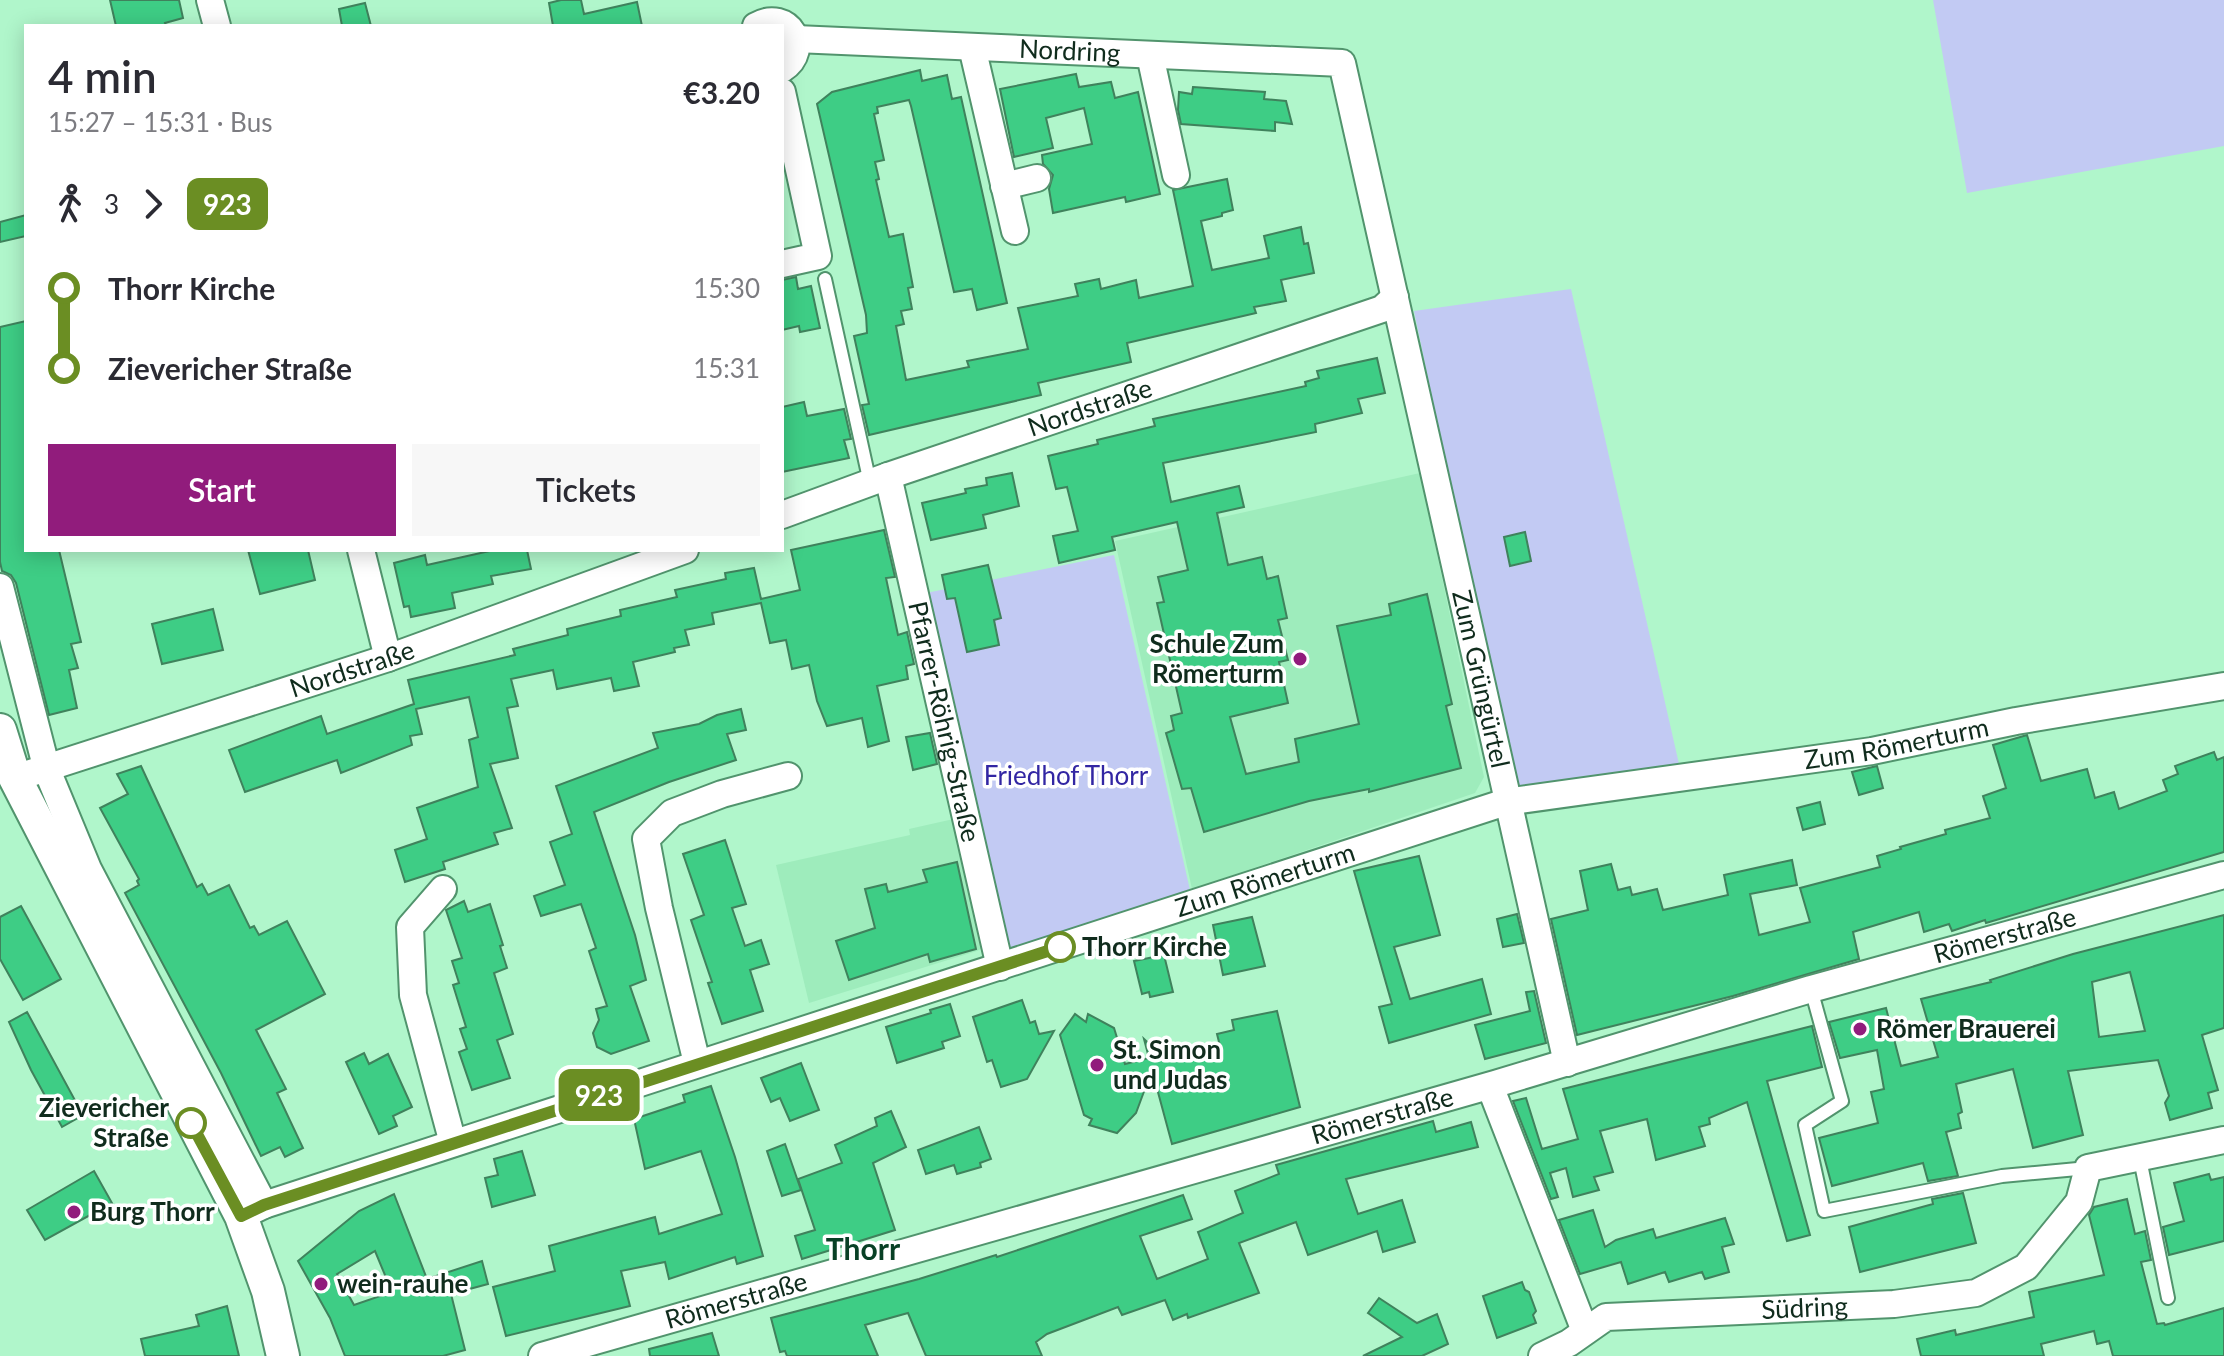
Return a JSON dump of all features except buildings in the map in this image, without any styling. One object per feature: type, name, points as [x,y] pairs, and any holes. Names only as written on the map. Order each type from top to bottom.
[{"type":"street","points":[[210,0],[216,24]]},
{"type":"street","points":[[763,16],[784,24]]},
{"type":"street","points":[[784,24],[796,39],[793,59],[784,67]]},
{"type":"street","name":"Nordring","points":[[796,39],[1342,63]]},
{"type":"street","points":[[972,47],[1015,231]]},
{"type":"street","points":[[1150,55],[1176,175]]},
{"type":"street","name":"Zum Grüngürtel","points":[[1342,63],[1567,1063]]},
{"type":"street","points":[[784,101],[818,256],[784,264]]},
{"type":"street","points":[[1004,186],[1037,178]]},
{"type":"street","name":"Nordstraße","points":[[784,514],[1382,309],[1395,297]]},
{"type":"street","name":"Pfarrer-Röhrig-Straße","points":[[879,480],[1000,967]]},
{"type":"street","points":[[362,552],[388,658]]},
{"type":"street","name":"Nordstraße","points":[[15,778],[388,658],[680,552]]},
{"type":"street","points":[[0,587],[47,770],[88,869],[252,1210],[283,1356]]},
{"type":"street","name":"Zum Römerturm","points":[[252,1210],[1506,802],[1872,751],[2016,721],[2224,686]]},
{"type":"street","points":[[0,730],[15,778],[252,1210]]},
{"type":"street","points":[[697,1063],[659,908],[646,839],[672,813],[722,794],[788,776]]},
{"type":"street","name":"Römerstraße","points":[[542,1356],[1490,1086],[1811,989],[2224,875]]},
{"type":"street","points":[[443,889],[410,927],[412,982],[453,1143]]},
{"type":"street","points":[[1490,1086],[1585,1331]]},
{"type":"street","points":[[2088,1168],[2224,1140]]},
{"type":"street","name":"Südring","points":[[1542,1356],[1569,1343],[1606,1317],[1894,1304],[1976,1293],[2026,1267],[2079,1202],[2088,1168]]},
{"type":"lane","points":[[825,279],[879,480]]},
{"type":"lane","points":[[1811,989],[1842,1101],[1805,1125],[1824,1211],[2002,1176],[2088,1168]]},
{"type":"lane","points":[[2140,1159],[2168,1298]]},
{"type":"shaded area","name":"Schule Zum Römerturm","points":[[1420,473],[1484,777],[1475,793],[1192,889],[1115,541]]},
{"type":"shaded area","points":[[958,818],[986,946],[809,1003],[776,865],[910,835],[909,829]]},
{"type":"green space","points":[[1933,0],[2224,0],[2224,146],[1967,193]]},
{"type":"green space","points":[[1571,289],[1679,764],[1524,788],[1516,784],[1511,775],[1414,311]]},
{"type":"green space","name":"Friedhof Thorr","points":[[1114,555],[1190,890],[1007,950],[926,593]]},
{"type":"bus line","name":"923","points":[[191,1123],[241,1216],[264,1205],[1060,947]]},
{"type":"place","name":"Schule Zum Römerturm","points":[[1300,659]]},
{"type":"place","name":"Thorr Kirche","points":[[1060,947]]},
{"type":"place","name":"Römer Brauerei","points":[[1860,1029]]},
{"type":"place","name":"St. Simon und Judas","points":[[1097,1065]]},
{"type":"place","name":"Zievericher Straße","points":[[191,1123]]},
{"type":"place","name":"Burg Thorr","points":[[74,1212]]},
{"type":"place","name":"wein-rauhe","points":[[321,1284]]},
{"type":"district","name":"Thorr","points":[[863,1250]]}]
